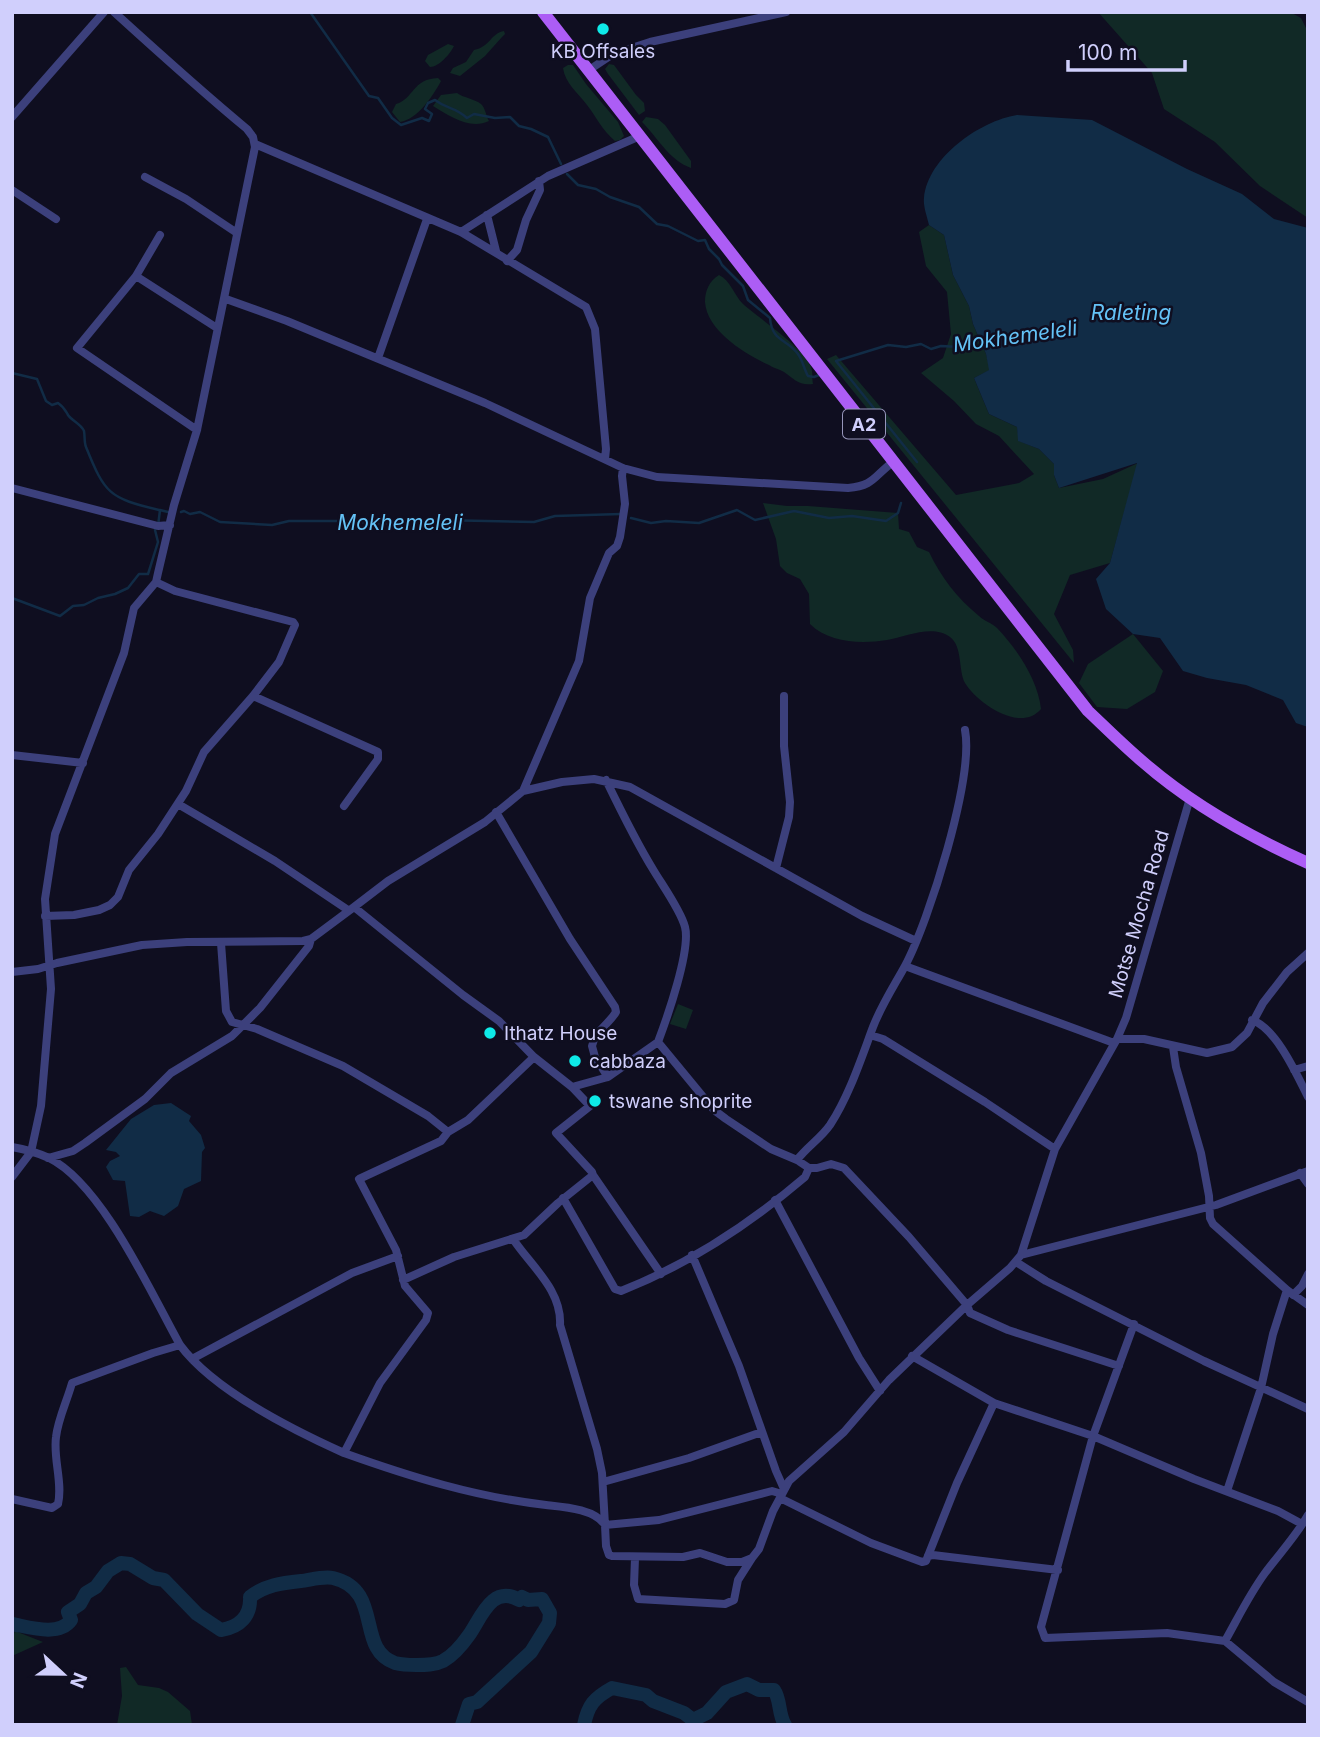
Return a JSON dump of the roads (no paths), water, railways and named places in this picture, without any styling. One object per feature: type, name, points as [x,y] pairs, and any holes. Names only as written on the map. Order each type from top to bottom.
[{"type":"main road","name":"A2","points":[[543,12],[1088,711],[1144,763],[1190,797],[1276,849],[1308,863]]},
{"type":"street","points":[[12,117],[104,12]]},
{"type":"street","points":[[114,12],[193,85],[247,129],[255,144],[461,232],[586,307],[594,329],[605,459]]},
{"type":"street","points":[[589,70],[613,54],[650,42],[786,12]]},
{"type":"street","points":[[461,232],[539,181],[640,136]]},
{"type":"street","points":[[12,1177],[31,1152],[45,1072],[51,989],[45,916],[48,873],[55,834],[124,653],[134,608],[156,582],[174,505],[197,430],[217,328],[226,299],[255,144]]},
{"type":"street","points":[[145,177],[186,199],[237,233]]},
{"type":"street","points":[[507,261],[517,250],[526,220],[540,190],[539,181]]},
{"type":"street","points":[[12,190],[56,219]]},
{"type":"street","points":[[487,215],[496,251]]},
{"type":"street","points":[[378,358],[427,219]]},
{"type":"street","points":[[160,235],[136,276],[77,348],[197,430]]},
{"type":"street","points":[[136,276],[217,328]]},
{"type":"street","points":[[226,299],[287,321],[525,420],[623,468],[657,477],[848,488],[864,486],[875,480],[893,462]]},
{"type":"street","points":[[523,791],[579,661],[590,598],[608,553],[617,545],[620,537],[625,504],[623,468]]},
{"type":"street","points":[[12,488],[158,526],[170,525]]},
{"type":"street","points":[[45,916],[74,915],[99,910],[118,897],[130,870],[158,834],[195,776],[204,752],[279,662],[294,623],[175,591],[156,582]]},
{"type":"street","points":[[253,696],[378,752],[378,759],[344,806]]},
{"type":"street","points":[[776,868],[789,817],[790,802],[784,746],[784,696]]},
{"type":"street","points":[[797,1160],[831,1123],[915,941],[952,830],[967,742],[965,730]]},
{"type":"street","points":[[12,755],[83,762]]},
{"type":"street","points":[[12,972],[38,970],[142,945],[187,942],[294,942],[311,939],[388,881],[485,822],[523,791],[579,779],[606,780],[630,787],[862,916],[915,941]]},
{"type":"street","points":[[572,1087],[608,1077],[658,1042],[686,942],[685,927],[606,780]]},
{"type":"street","name":"Motse Mocha Road","points":[[1019,1258],[1055,1149],[1115,1041],[1138,982],[1190,797]]},
{"type":"street","points":[[178,804],[351,909],[499,1021],[534,1056],[572,1087],[590,1106],[556,1133],[593,1175],[661,1273]]},
{"type":"street","points":[[496,812],[570,939],[615,1007],[615,1016],[598,1033],[592,1046],[595,1057],[608,1077]]},
{"type":"street","points":[[48,1158],[73,1151],[85,1143],[145,1099],[171,1073],[243,1027],[309,946],[311,939]]},
{"type":"street","points":[[221,943],[226,1011],[232,1022],[257,1029],[343,1066],[428,1116],[448,1132]]},
{"type":"street","points":[[905,966],[1115,1041],[1144,1040],[1208,1053],[1240,1042],[1252,1020],[1287,972],[1308,953]]},
{"type":"street","points":[[1252,1020],[1269,1032],[1308,1097]]},
{"type":"street","points":[[870,1035],[883,1039],[1055,1149]]},
{"type":"street","points":[[658,1042],[714,1110],[771,1149],[809,1168],[831,1164],[844,1168],[909,1237],[967,1305],[970,1313],[987,1322],[1119,1366]]},
{"type":"street","points":[[1173,1046],[1176,1067],[1201,1153],[1213,1224],[1290,1293],[1308,1305]]},
{"type":"street","points":[[344,1453],[380,1383],[428,1316],[426,1309],[403,1280],[398,1256],[359,1178],[441,1141],[448,1132],[468,1120],[534,1056]]},
{"type":"street","points":[[1294,1070],[1308,1066]]},
{"type":"street","points":[[12,1147],[48,1158],[88,1191],[112,1222],[180,1345],[192,1359],[253,1406],[344,1453],[436,1485],[485,1497],[553,1506],[597,1516],[606,1525]]},
{"type":"street","points":[[563,1198],[617,1291],[661,1273],[741,1225],[806,1177],[809,1168]]},
{"type":"street","points":[[635,1558],[634,1585],[638,1599],[725,1604],[734,1600],[738,1580],[759,1549],[789,1481],[844,1432],[912,1356],[1019,1258],[1227,1201],[1304,1172],[1308,1184]]},
{"type":"street","points":[[403,1280],[454,1257],[530,1231],[563,1198],[593,1175]]},
{"type":"street","points":[[775,1200],[859,1359],[880,1391]]},
{"type":"street","points":[[513,1239],[539,1272],[558,1304],[560,1325],[597,1449],[603,1482],[606,1546],[609,1555],[683,1558],[700,1553],[727,1562],[742,1562],[752,1558]]},
{"type":"street","points":[[692,1255],[753,1402],[782,1493]]},
{"type":"street","points":[[192,1359],[352,1273],[398,1256]]},
{"type":"street","points":[[1019,1258],[1046,1281],[1308,1409]]},
{"type":"street","points":[[1227,1491],[1261,1388],[1273,1334],[1290,1293],[1302,1286],[1308,1275]]},
{"type":"street","points":[[1134,1324],[1093,1436],[1041,1627],[1045,1638],[1167,1633],[1225,1641],[1275,1682],[1308,1702]]},
{"type":"street","points":[[12,1499],[52,1508],[58,1504],[60,1496],[56,1472],[56,1437],[72,1383],[180,1345]]},
{"type":"street","points":[[912,1356],[994,1403],[1093,1436],[1278,1511],[1303,1524]]},
{"type":"street","points":[[606,1525],[659,1520],[772,1491],[782,1493],[871,1543],[922,1562],[926,1561],[957,1483],[994,1403]]},
{"type":"street","points":[[603,1482],[762,1434]]},
{"type":"street","points":[[1225,1641],[1259,1582],[1308,1514]]},
{"type":"street","points":[[928,1556],[1058,1570]]},
{"type":"water","name":"Raleting","points":[[1017,115],[1092,120],[1242,194],[1274,219],[1308,228],[1308,727],[1296,723],[1283,700],[1246,685],[1183,671],[1160,638],[1133,634],[1106,609],[1096,579],[1110,563],[1137,463],[1059,488],[1054,475],[1054,464],[1039,449],[1018,441],[1017,427],[989,414],[974,378],[989,370],[986,354],[973,324],[969,306],[953,275],[944,235],[929,225],[924,198],[935,169],[958,143],[987,125]]},
{"type":"water","points":[[171,1103],[191,1116],[189,1121],[201,1135],[205,1148],[202,1152],[201,1181],[184,1189],[178,1206],[164,1216],[150,1211],[139,1217],[130,1216],[125,1181],[113,1180],[106,1167],[110,1161],[120,1156],[116,1152],[106,1150],[131,1119],[154,1105]]},
{"type":"waterway","points":[[310,12],[369,96],[378,98],[392,118],[401,125],[422,118],[429,121],[432,114],[425,109],[428,103],[435,100],[467,118],[474,114],[495,118],[510,117],[519,126],[548,137],[561,164]]},
{"type":"waterway","points":[[567,174],[578,185],[596,189],[639,207],[657,224],[668,226],[698,241],[705,240],[722,265],[743,286],[748,300],[770,318],[777,336],[798,354],[808,376],[819,375]]},
{"type":"waterway","name":"Mokhemeleli","points":[[917,462],[836,361],[888,345],[906,347],[921,344],[931,349],[941,346],[960,347],[983,339]]},
{"type":"waterway","points":[[12,373],[37,379],[46,401],[52,405],[60,404],[83,429],[85,445],[98,475],[111,492],[129,502],[159,510]]},
{"type":"waterway","name":"Mokhemeleli","points":[[631,518],[651,523],[699,523],[737,510],[755,520],[794,511],[829,518],[852,516],[886,521],[898,513],[901,503]]},
{"type":"waterway","name":"Mokhemeleli","points":[[12,598],[60,616],[73,606],[84,605],[128,588],[139,574],[148,574],[158,542],[155,530],[160,510],[168,512]]},
{"type":"waterway","name":"Mokhemeleli","points":[[181,512],[200,512],[220,522],[272,525],[289,521],[359,521],[371,525],[439,520],[534,522],[555,516],[621,514]]},
{"type":"waterway","points":[[12,1624],[52,1630],[66,1625],[71,1620],[68,1612],[80,1604],[86,1593],[96,1587],[108,1571],[121,1563],[130,1564],[153,1578],[164,1580],[197,1614],[221,1630],[243,1620],[249,1610],[250,1597],[268,1587],[333,1578],[349,1585],[359,1594],[376,1646],[383,1656],[398,1664],[426,1665],[443,1661],[454,1653],[488,1605],[501,1596],[519,1600],[522,1597],[528,1600],[542,1599],[550,1613],[549,1623],[531,1652],[477,1702],[469,1704],[462,1725]]},
{"type":"waterway","points":[[584,1725],[593,1703],[612,1688],[646,1695],[693,1720],[707,1713],[726,1692],[747,1684],[759,1690],[774,1690],[785,1725]]},
{"type":"place","name":"KB Offsales","points":[[603,29]]},
{"type":"place","name":"Ithatz House","points":[[490,1033]]},
{"type":"place","name":"cabbaza","points":[[575,1061]]},
{"type":"place","name":"tswane shoprite","points":[[595,1101]]}]
